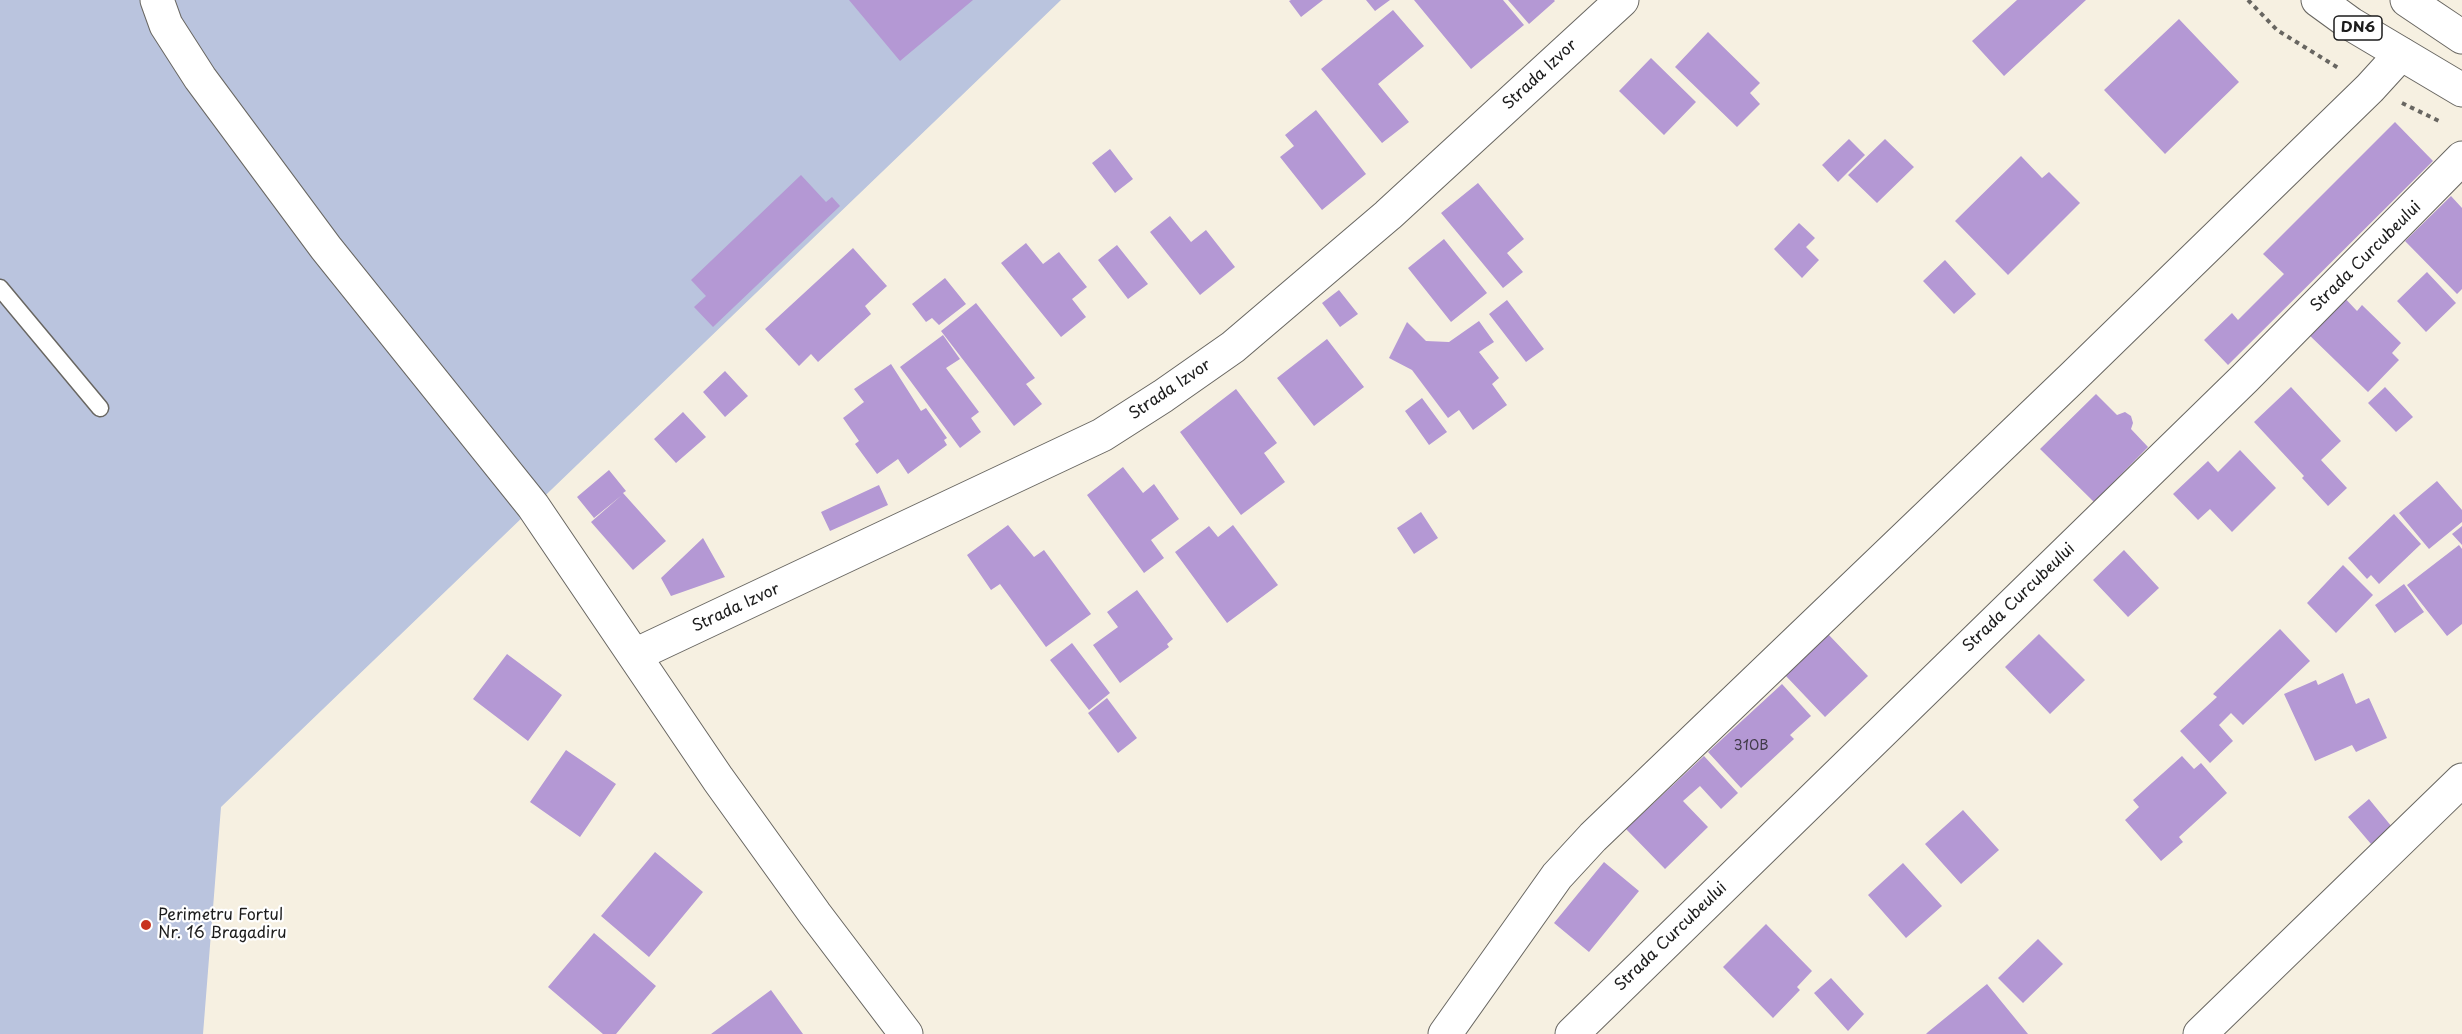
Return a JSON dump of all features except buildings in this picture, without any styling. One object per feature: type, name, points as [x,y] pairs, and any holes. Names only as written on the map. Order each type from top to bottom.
[{"type":"main road","points":[[157,0],[166,25],[200,78],[326,248],[533,506],[718,779],[815,914],[906,1034]]},
{"type":"main road","name":"Strada Izvor","points":[[635,655],[1102,435],[1163,396],[1233,347],[1388,215],[1622,0]]},
{"type":"main road","name":"DN6","points":[[2318,0],[2351,24],[2462,90]]},
{"type":"main road","points":[[2407,0],[2462,37]]},
{"type":"main road","points":[[1445,1034],[1557,876],[1593,837],[2056,393],[2370,88],[2401,54]]},
{"type":"main road","name":"Strada Curcubeului","points":[[1572,1034],[2245,378],[2462,158]]},
{"type":"main road","points":[[2200,1034],[2462,780]]},
{"type":"lane","points":[[0,288],[100,408]]},
{"type":"shaded area","points":[[0,0],[1061,0],[221,807],[203,1034],[0,1034]]},
{"type":"place","name":"Perimetru Fortul Nr. 16 Bragadiru","points":[[146,925]]}]
